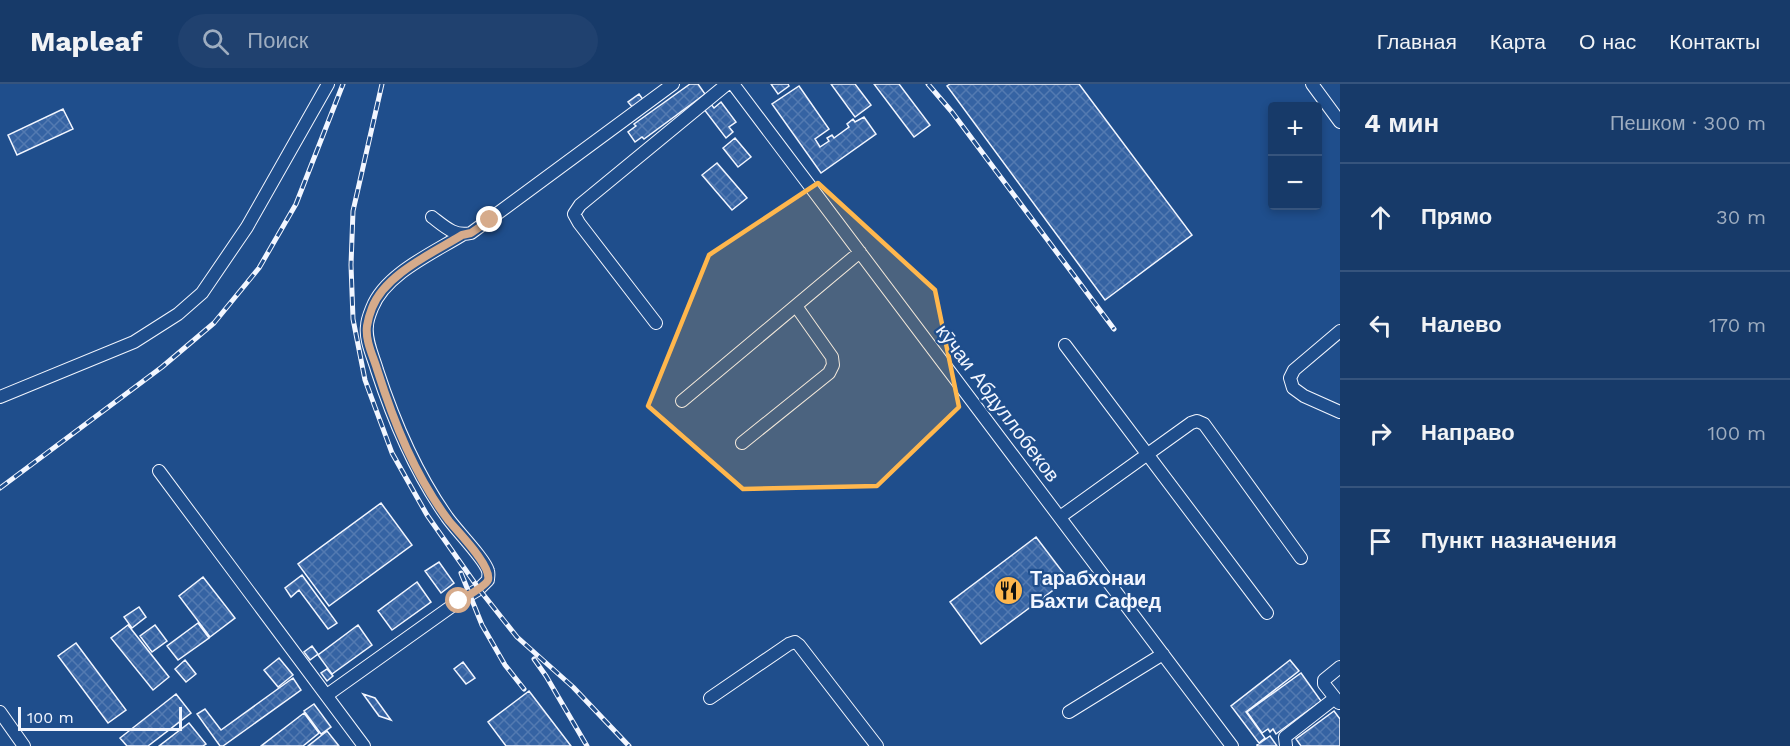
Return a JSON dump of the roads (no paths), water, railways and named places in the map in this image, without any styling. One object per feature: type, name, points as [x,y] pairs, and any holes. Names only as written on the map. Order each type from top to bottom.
[{"type":"street","points":[[0,397],[134,342],[178,314],[202,293],[247,227],[328,84]]},
{"type":"street","points":[[327,695],[479,589],[488,580],[488,571],[484,563],[448,519],[425,486],[402,440],[369,343],[367,327],[372,307],[383,290],[410,267],[490,220],[673,84]]},
{"type":"street","points":[[656,322],[574,214],[580,205],[728,84]]},
{"type":"street","name":"кӯчаи Абдуллобеков","points":[[733,84],[1232,746]]},
{"type":"street","points":[[1312,84],[1340,123]]},
{"type":"street","points":[[432,217],[456,234],[462,235]]},
{"type":"street","points":[[682,401],[860,252]]},
{"type":"street","points":[[742,443],[829,373],[833,365],[832,357],[796,306]]},
{"type":"street","points":[[1340,331],[1294,370],[1290,378],[1293,388],[1304,396],[1340,412]]},
{"type":"street","points":[[1065,345],[1267,613]]},
{"type":"street","points":[[1060,517],[1191,423],[1197,421],[1204,424],[1301,558]]},
{"type":"street","points":[[159,471],[364,746]]},
{"type":"street","points":[[710,698],[795,642],[877,746]]},
{"type":"street","points":[[1069,712],[1163,654]]},
{"type":"street","points":[[1286,746],[1285,737],[1337,701],[1324,684],[1324,680],[1340,667]]},
{"type":"street","points":[[0,712],[24,746]]},
{"type":"railway","points":[[0,488],[162,367],[214,323],[259,268],[296,204],[343,84]]},
{"type":"railway","points":[[382,84],[353,211],[351,265],[353,319],[365,380],[392,453],[427,515],[479,589],[517,637],[573,687],[629,746]]},
{"type":"railway","points":[[928,84],[952,112],[1114,329]]},
{"type":"railway","points":[[461,573],[482,625],[505,665],[524,689]]},
{"type":"railway","points":[[534,659],[587,746]]},
{"type":"place","name":"Тарабхонаи Бахти Сафед","points":[[1009,590]]}]
